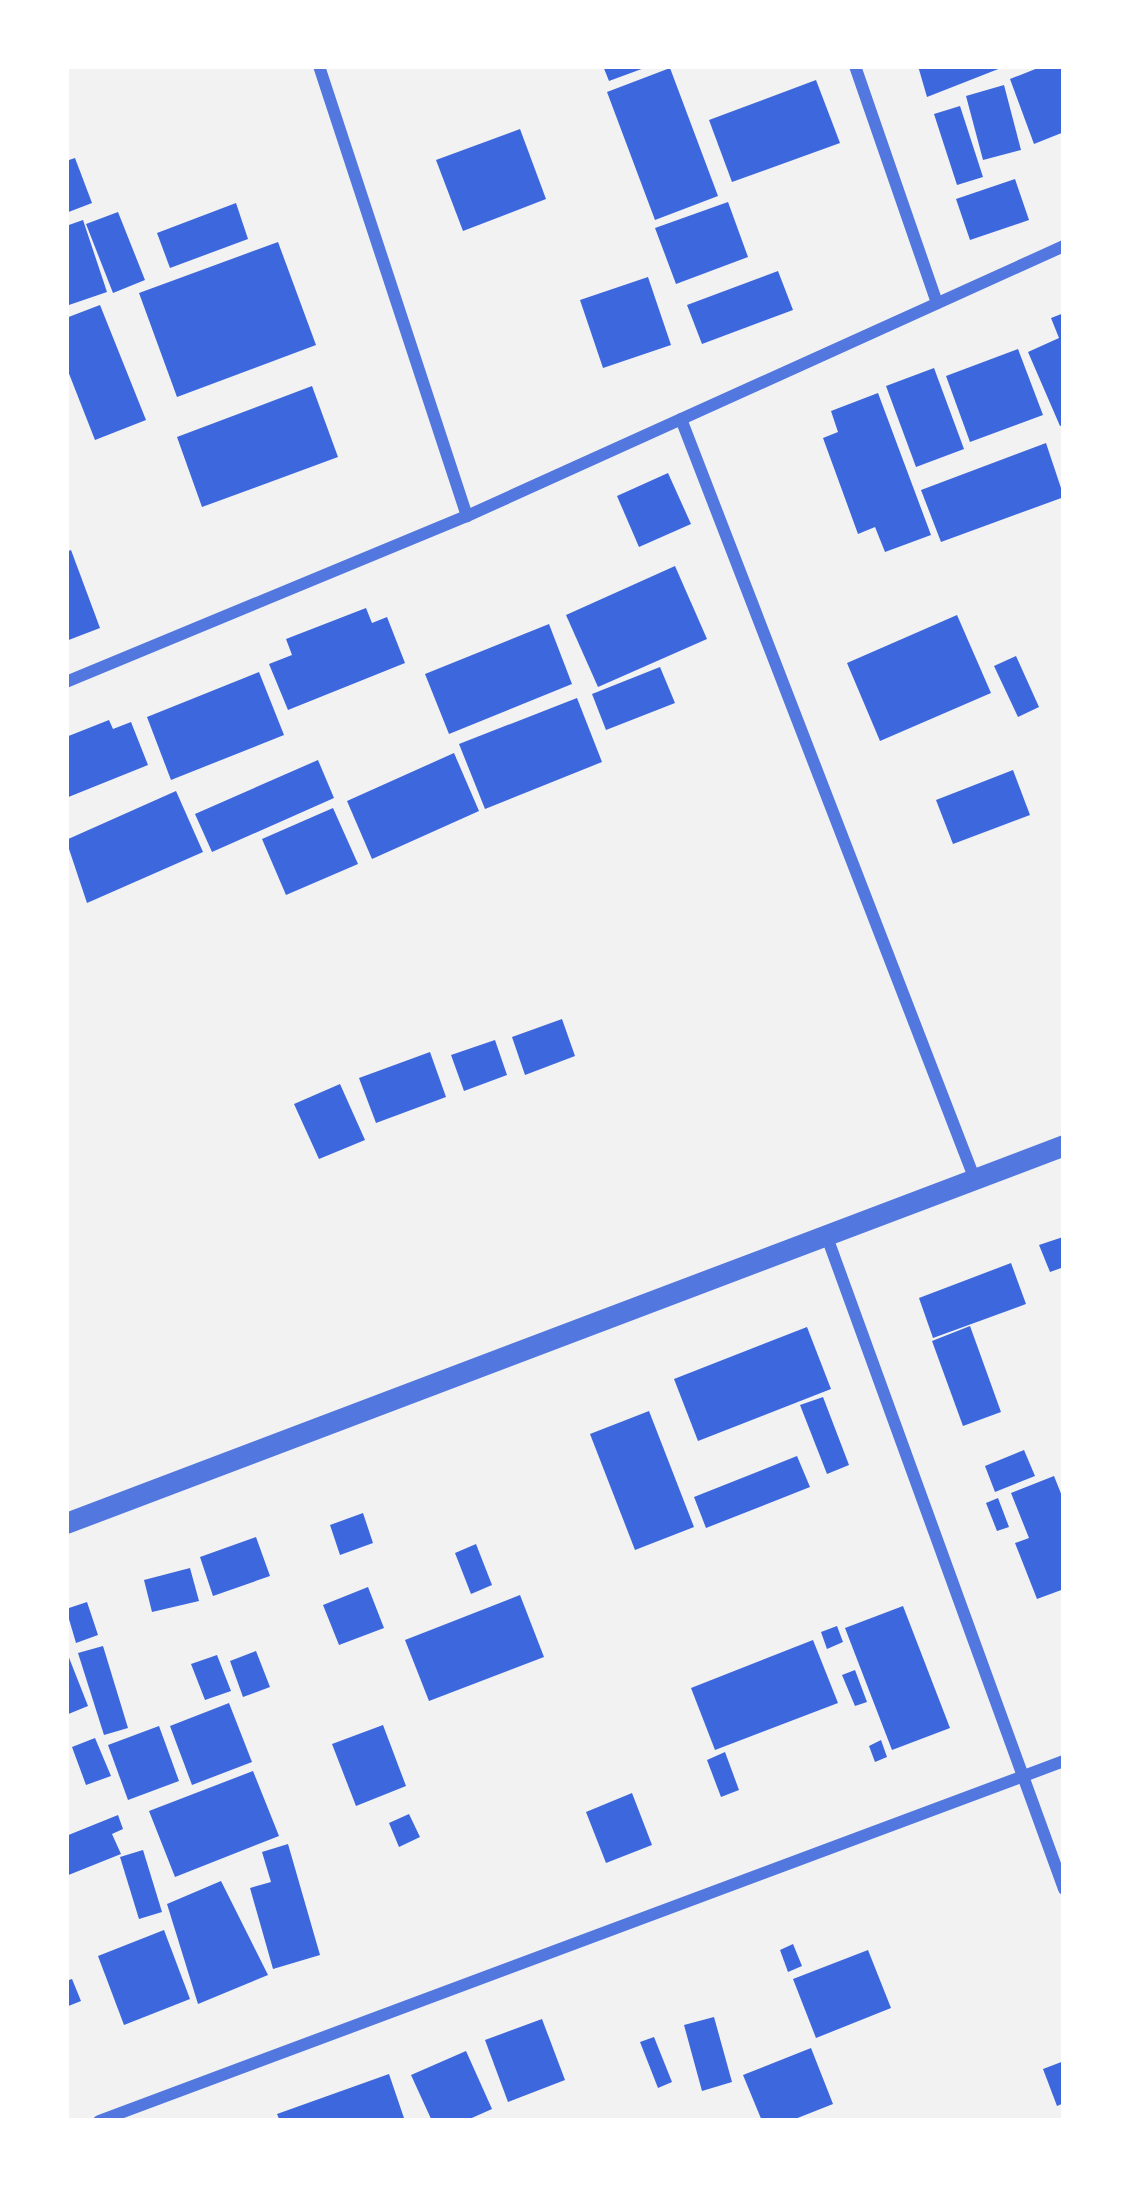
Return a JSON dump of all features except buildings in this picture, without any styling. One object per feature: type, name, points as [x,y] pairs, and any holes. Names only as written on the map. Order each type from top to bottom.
[{"type":"street","points":[[319,66],[467,516]]},
{"type":"street","points":[[855,66],[937,303]]},
{"type":"street","points":[[66,682],[467,516],[1064,246]]},
{"type":"street","points":[[681,419],[974,1177]]},
{"type":"street","points":[[66,1522],[1064,1145]]},
{"type":"street","points":[[827,1238],[1064,1889]]},
{"type":"street","points":[[99,2121],[1064,1761]]}]
